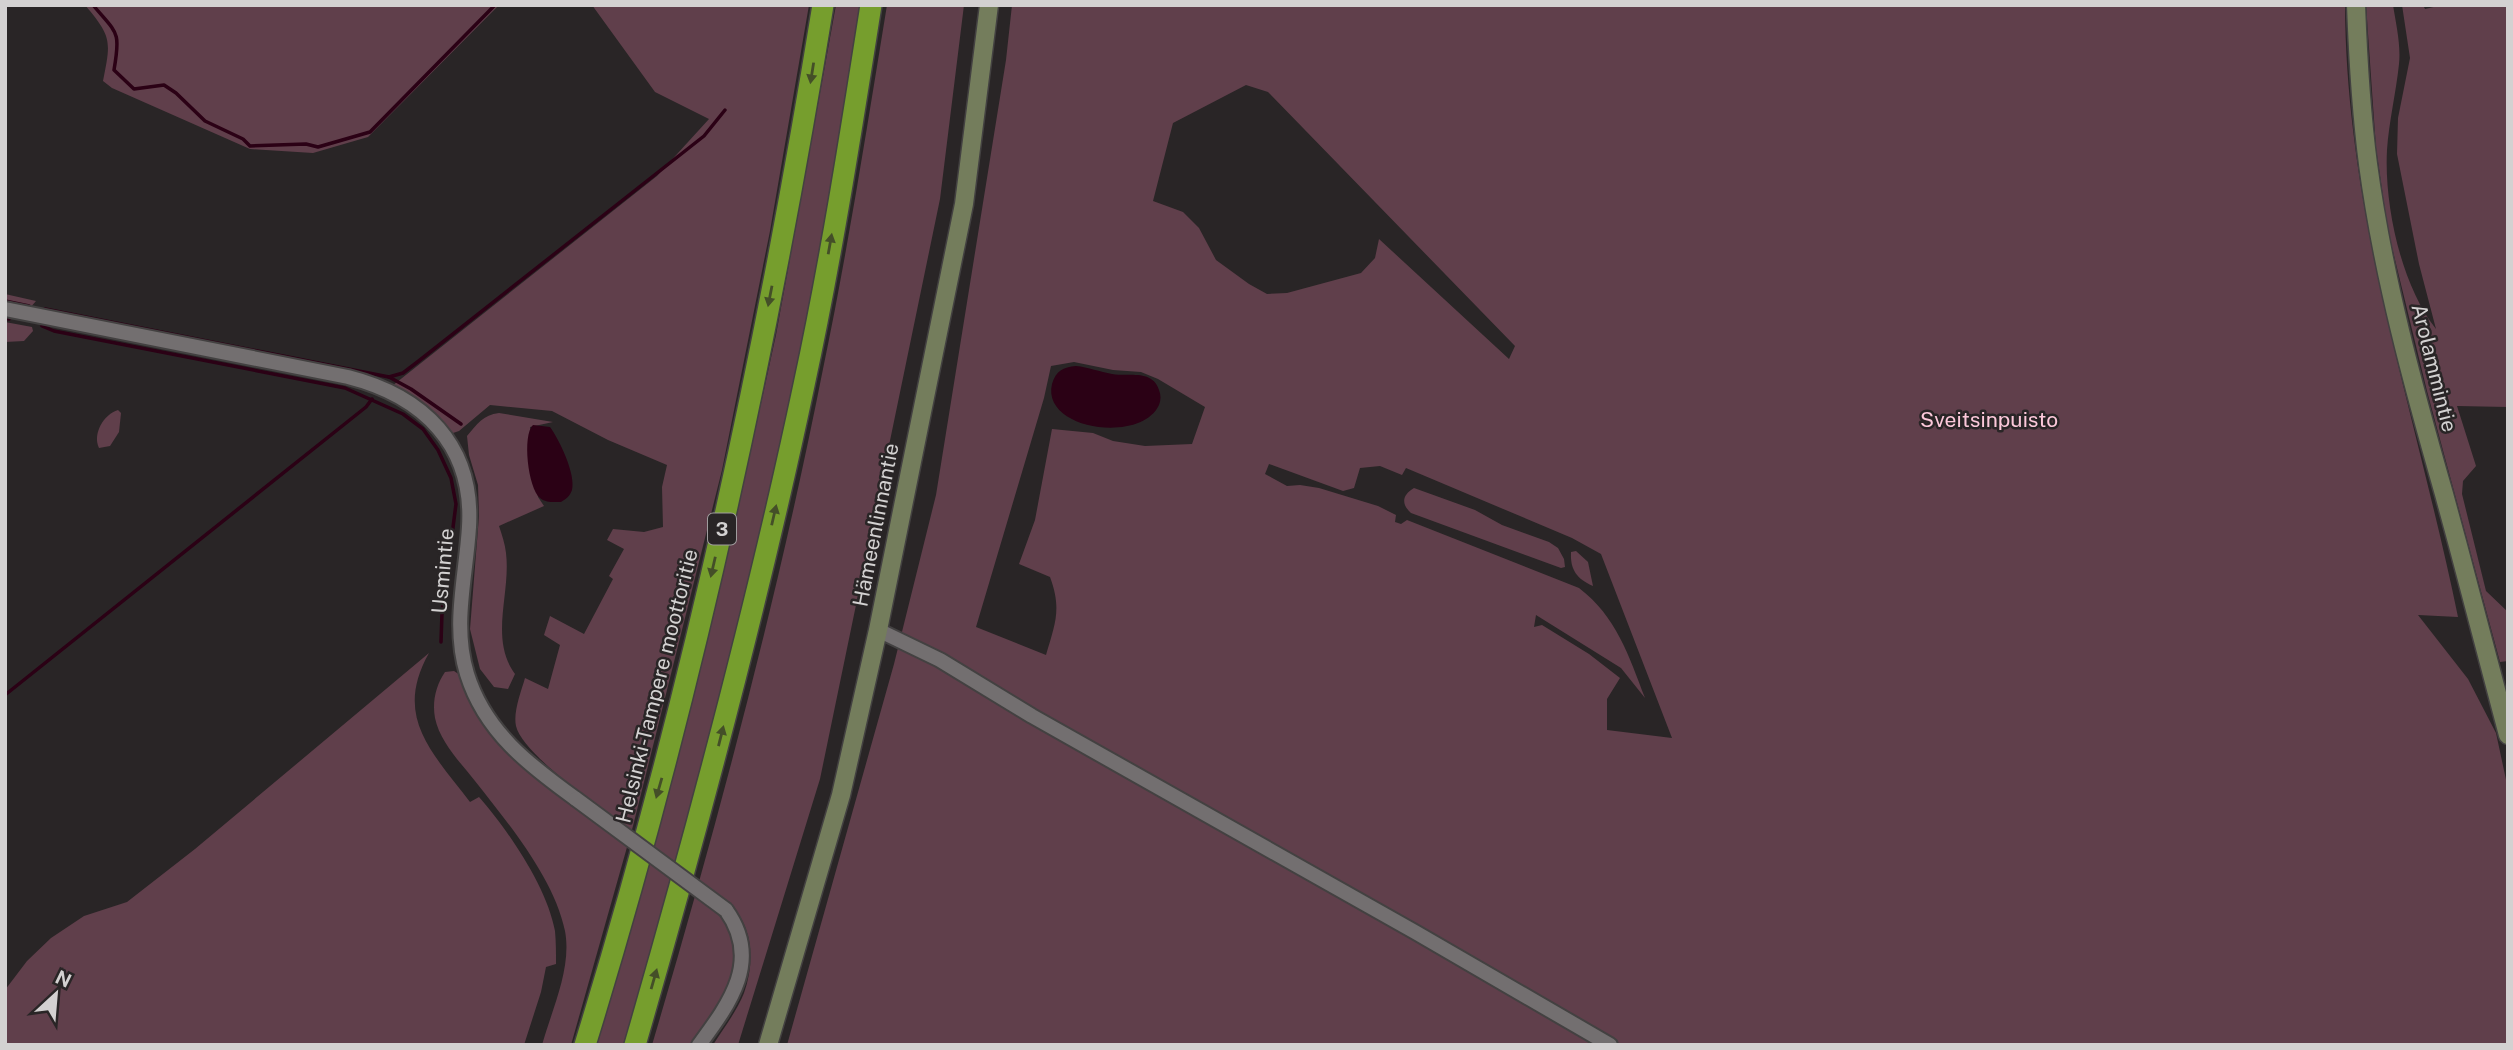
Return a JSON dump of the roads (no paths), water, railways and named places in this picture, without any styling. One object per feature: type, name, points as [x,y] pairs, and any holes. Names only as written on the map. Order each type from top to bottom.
[{"type":"highway","name":"Helsinki-Tampere moottoritie","points":[[585,1045],[672,741],[726,511],[804,123],[823,5]]},
{"type":"highway","name":"3","points":[[635,1045],[691,851],[744,645],[804,384],[848,150],[871,5]]},
{"type":"main road","name":"Hämeenlinnantie","points":[[768,1045],[841,795],[878,629],[964,204],[989,5]]},
{"type":"main road","name":"Arolammintie","points":[[2356,5],[2368,164],[2387,268],[2411,376],[2503,698],[2508,735]]},
{"type":"street","name":"Usmintie","points":[[5,309],[348,377],[389,391],[421,410],[445,436],[466,481],[469,527],[460,602],[461,648],[479,705],[497,732],[514,750],[726,910],[734,921],[742,951],[742,964],[729,1003],[699,1045]]},
{"type":"street","points":[[878,629],[940,660],[1066,735],[1392,918],[1610,1045]]},
{"type":"waterway","points":[[93,5],[115,33],[117,47],[114,70],[134,89],[164,85],[205,121],[243,139],[250,146],[306,144],[318,147],[370,132],[495,5]]},
{"type":"waterway","points":[[389,377],[403,373],[420,360],[704,136],[725,110]]},
{"type":"waterway","points":[[5,301],[29,306]]},
{"type":"waterway","points":[[45,309],[389,377],[461,424]]},
{"type":"waterway","points":[[5,318],[9,319]]},
{"type":"waterway","points":[[42,326],[54,331],[345,388],[403,414],[423,429],[438,450],[451,478],[456,504],[442,613],[441,642]]},
{"type":"waterway","points":[[5,695],[366,407],[372,399]]},
{"type":"park label","name":"Sveitsinpuisto","points":[[1989,420]]}]
